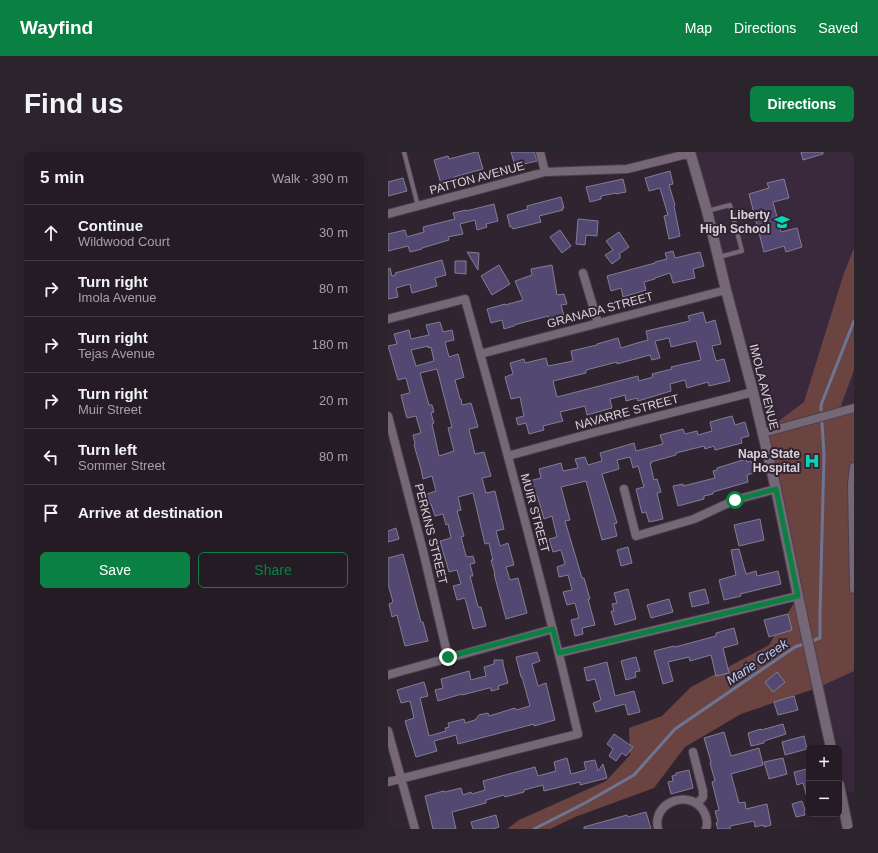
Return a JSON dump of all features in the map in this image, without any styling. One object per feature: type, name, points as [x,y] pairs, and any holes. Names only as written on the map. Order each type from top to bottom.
[{"type":"street","points":[[540,152],[545,172]]},
{"type":"street","name":"PATTON AVENUE","points":[[388,214],[545,172],[626,169],[690,153]]},
{"type":"street","name":"IMOLA AVENUE","points":[[690,153],[707,211],[763,433],[830,745]]},
{"type":"street","points":[[583,273],[598,324]]},
{"type":"street","name":"GRANADA STREET","points":[[480,354],[726,290]]},
{"type":"street","name":"MUIR STREET","points":[[388,320],[465,300],[508,456],[553,629],[578,734],[401,779]]},
{"type":"street","name":"NAVARRE STREET","points":[[508,456],[753,392]]},
{"type":"street","points":[[763,433],[854,408]]},
{"type":"street","name":"PERKINS STREET","points":[[388,416],[424,551],[448,657]]},
{"type":"street","points":[[854,467],[852,484],[854,589]]},
{"type":"street","points":[[624,489],[636,536],[694,519],[735,500],[776,489]]},
{"type":"street","points":[[559,653],[798,596]]},
{"type":"street","points":[[388,674],[553,629]]},
{"type":"street","points":[[388,731],[415,829]]},
{"type":"street","points":[[693,752],[703,791],[703,797],[698,804]]},
{"type":"street","points":[[388,782],[401,779]]},
{"type":"street","points":[[658,829],[658,818],[662,810],[667,804],[674,800],[682,799],[690,800],[698,804],[703,810],[706,818],[706,829]]},
{"type":"street","points":[[842,800],[848,829]]},
{"type":"lane","points":[[404,152],[418,206]]},
{"type":"lane","points":[[707,211],[730,205],[742,251],[718,257]]},
{"type":"shaded area","name":"Napa State Hospital","points":[[690,152],[854,152],[854,792],[846,792],[842,777],[842,745],[833,745]]},
{"type":"shaded area","points":[[854,248],[854,370],[839,411],[854,408],[854,671],[817,688],[741,714],[685,747],[654,788],[575,817],[550,829],[507,829],[519,820],[606,781],[630,755],[629,728],[662,716],[691,687],[769,645],[798,596],[763,433],[804,402],[843,276]]},
{"type":"building","points":[[478,152],[483,169],[454,177],[455,180],[441,184],[434,160],[448,156],[449,159]]},
{"type":"building","points":[[511,152],[534,152],[537,161],[515,166]]},
{"type":"building","points":[[801,152],[823,152],[823,154],[803,160]]},
{"type":"building","points":[[670,171],[673,184],[669,185],[675,205],[680,236],[669,239],[664,216],[668,215],[660,188],[649,191],[645,178]]},
{"type":"building","points":[[403,178],[407,191],[388,196],[388,182]]},
{"type":"building","points":[[623,179],[626,192],[601,196],[601,199],[590,202],[586,187]]},
{"type":"building","points":[[784,179],[789,198],[773,202],[781,232],[797,228],[802,247],[786,252],[784,246],[764,252],[749,194],[769,188],[767,183]]},
{"type":"building","points":[[561,197],[564,208],[562,208],[563,210],[539,216],[541,222],[513,229],[510,227],[507,215],[528,209],[527,206]]},
{"type":"building","points":[[494,204],[498,221],[486,224],[487,227],[477,230],[475,220],[460,224],[463,234],[448,237],[449,240],[410,252],[408,246],[388,251],[388,234],[405,230],[407,237],[424,232],[423,227],[455,219],[453,213]]},
{"type":"building","points":[[578,219],[598,221],[597,236],[586,235],[585,245],[576,244]]},
{"type":"building","points":[[560,230],[571,246],[562,253],[550,237]]},
{"type":"building","points":[[619,232],[629,247],[619,254],[620,258],[612,264],[605,255],[613,250],[606,241]]},
{"type":"building","points":[[673,251],[675,258],[700,252],[704,266],[693,269],[695,278],[673,283],[670,273],[644,282],[646,290],[623,297],[621,288],[611,291],[607,276],[667,259],[665,253]]},
{"type":"building","points":[[467,252],[479,253],[478,270]]},
{"type":"building","points":[[442,260],[446,275],[435,278],[437,286],[412,293],[410,284],[396,288],[398,297],[388,299],[388,269],[390,268],[392,276],[396,275],[395,273]]},
{"type":"building","points":[[455,261],[466,261],[466,274],[455,273]]},
{"type":"building","points":[[499,265],[510,284],[492,295],[481,276]]},
{"type":"building","points":[[552,265],[557,295],[564,294],[567,304],[561,305],[564,316],[549,320],[548,316],[504,329],[502,320],[491,323],[487,309],[523,300],[515,281],[532,275],[531,269]]},
{"type":"building","points":[[703,312],[706,323],[715,320],[721,344],[712,346],[716,361],[724,359],[730,381],[709,386],[708,382],[687,388],[685,380],[670,384],[671,391],[638,401],[637,398],[626,401],[625,395],[610,399],[612,408],[587,415],[585,406],[560,412],[563,421],[543,426],[544,430],[529,434],[526,423],[518,425],[516,418],[524,416],[520,397],[511,399],[505,377],[513,374],[510,363],[524,359],[525,363],[546,358],[548,366],[573,361],[571,351],[618,338],[621,348],[648,340],[646,331],[690,321],[688,316]],"holes":[[[669,338],[671,347],[696,341],[701,360],[671,367],[672,369],[652,374],[653,377],[639,381],[638,376],[557,397],[553,381],[586,373],[586,370],[617,362],[617,364],[650,355],[652,360],[660,358],[655,341]]]},
{"type":"building","points":[[440,322],[443,332],[452,330],[454,340],[445,342],[449,357],[458,354],[464,377],[455,380],[460,399],[462,405],[471,403],[478,427],[469,429],[475,454],[484,452],[491,476],[482,478],[486,493],[495,491],[504,529],[496,531],[500,546],[508,543],[514,565],[506,567],[510,580],[518,578],[527,613],[506,619],[494,574],[491,560],[493,560],[489,543],[485,544],[473,493],[458,497],[461,510],[457,511],[464,536],[461,537],[466,556],[473,556],[475,563],[470,564],[473,576],[470,576],[478,607],[481,607],[486,626],[473,629],[465,598],[457,600],[453,586],[461,584],[457,570],[449,572],[440,541],[451,538],[448,524],[446,525],[443,514],[435,516],[427,494],[436,491],[432,476],[423,479],[414,445],[413,435],[421,433],[416,416],[407,418],[401,395],[410,393],[406,378],[398,380],[388,346],[397,344],[394,334],[409,330],[411,339],[429,335],[426,325]],"holes":[[[428,346],[428,348],[431,347],[434,361],[416,366],[411,350]],[[437,369],[452,427],[448,428],[454,451],[439,456],[432,424],[434,423],[431,413],[434,412],[432,405],[429,405],[420,373]]]},
{"type":"building","points":[[732,416],[735,425],[745,422],[749,436],[741,438],[742,443],[715,450],[714,446],[705,449],[704,446],[676,453],[676,455],[650,463],[654,480],[657,479],[661,492],[657,493],[663,519],[649,522],[646,512],[642,513],[636,489],[644,487],[638,466],[633,468],[630,457],[617,460],[619,469],[602,474],[617,523],[614,524],[617,536],[602,540],[586,481],[561,487],[570,520],[565,521],[582,578],[584,578],[595,625],[582,628],[583,634],[575,636],[571,620],[579,618],[575,603],[567,605],[563,592],[572,590],[568,575],[559,577],[557,567],[565,564],[561,550],[553,552],[549,539],[557,537],[552,516],[544,519],[537,495],[533,496],[529,481],[541,478],[539,469],[561,463],[563,471],[578,468],[575,459],[585,457],[588,465],[602,461],[600,453],[634,443],[636,451],[663,444],[660,435],[683,429],[685,434],[697,431],[698,435],[712,431],[710,422]]},
{"type":"building","points":[[746,459],[747,462],[751,461],[754,473],[747,475],[748,482],[713,492],[713,494],[704,496],[704,499],[678,506],[673,486],[683,484],[683,486],[715,478],[713,471],[717,470],[717,468]]},
{"type":"building","points":[[760,519],[764,540],[739,546],[734,525]]},
{"type":"building","points":[[396,528],[399,539],[388,542],[388,531]]},
{"type":"building","points":[[628,547],[632,563],[621,566],[617,550]]},
{"type":"building","points":[[739,549],[746,574],[756,571],[757,576],[778,571],[781,584],[740,594],[741,596],[724,600],[719,580],[736,575],[731,550]]},
{"type":"building","points":[[403,554],[421,622],[423,622],[428,641],[405,646],[397,615],[392,617],[389,604],[393,602],[388,584],[388,558]]},
{"type":"building","points":[[628,589],[636,619],[615,625],[611,611],[614,611],[612,604],[617,603],[614,593]]},
{"type":"building","points":[[705,589],[709,603],[692,607],[689,593]]},
{"type":"building","points":[[669,599],[673,612],[651,618],[647,605]]},
{"type":"building","points":[[788,614],[792,630],[769,637],[764,620]]},
{"type":"building","points":[[734,628],[738,644],[723,648],[729,673],[716,676],[711,655],[690,661],[689,657],[668,662],[673,681],[663,684],[654,651],[716,636],[716,633]]},
{"type":"building","points":[[537,652],[540,661],[532,664],[538,686],[546,683],[555,720],[458,744],[456,735],[434,741],[437,751],[416,757],[405,721],[414,718],[410,701],[401,703],[397,690],[424,682],[428,696],[420,698],[429,736],[446,731],[445,728],[449,727],[448,723],[464,719],[465,723],[475,720],[479,715],[488,713],[489,716],[515,708],[516,710],[530,706],[516,657]]},
{"type":"building","points":[[636,657],[640,671],[635,672],[636,677],[626,680],[621,661]]},
{"type":"building","points":[[494,660],[503,660],[508,683],[498,686],[499,689],[491,691],[491,688],[489,688],[438,701],[435,690],[443,688],[441,679],[469,671],[471,680],[486,676],[484,667],[494,664]]},
{"type":"building","points":[[607,662],[615,696],[634,691],[640,712],[628,715],[625,704],[596,712],[593,703],[601,700],[595,679],[587,681],[584,668]]},
{"type":"building","points":[[777,672],[785,682],[773,692],[765,682]]},
{"type":"building","points":[[794,696],[798,710],[778,715],[774,702]]},
{"type":"building","points":[[783,724],[786,734],[764,741],[764,743],[751,746],[748,733]]},
{"type":"building","points":[[724,732],[731,756],[759,748],[763,765],[731,774],[739,803],[745,802],[746,809],[767,804],[771,825],[755,827],[754,821],[730,826],[730,829],[718,829],[715,811],[719,810],[712,782],[715,781],[704,738]]},
{"type":"building","points":[[614,734],[633,747],[626,756],[622,753],[616,761],[609,756],[613,749],[607,744]]},
{"type":"building","points":[[804,736],[806,749],[785,755],[782,742]]},
{"type":"building","points":[[567,758],[571,774],[586,770],[584,762],[595,760],[598,771],[603,764],[607,778],[580,785],[580,782],[544,791],[543,785],[505,797],[504,795],[486,800],[486,803],[452,812],[456,829],[433,829],[425,796],[461,788],[463,795],[471,792],[472,794],[485,790],[483,781],[535,767],[538,776],[556,771],[554,762]]},
{"type":"building","points":[[783,758],[787,774],[769,779],[764,762]]},
{"type":"building","points":[[806,769],[806,794],[803,783],[797,785],[794,772]]},
{"type":"building","points":[[689,770],[693,788],[671,794],[668,782],[673,781],[672,776],[676,775],[676,773]]},
{"type":"building","points":[[802,801],[805,815],[796,817],[792,804]]},
{"type":"building","points":[[646,812],[651,829],[584,829],[584,827],[627,815],[628,817]]},
{"type":"building","points":[[496,815],[499,827],[493,829],[473,829],[471,822]]},
{"type":"waterway","name":"Marie Creek","points":[[821,410],[821,405],[854,321]]},
{"type":"waterway","name":"Marie Creek","points":[[534,829],[585,803],[634,775],[675,729],[795,647],[820,638],[824,455],[822,423]]},
{"type":"place","name":"Liberty High School","points":[[782,222]]},
{"type":"place","name":"Napa State Hospital","points":[[812,461]]},
{"type":"route","points":[[448,657],[553,629],[559,653],[798,596],[776,489],[735,500]]}]
